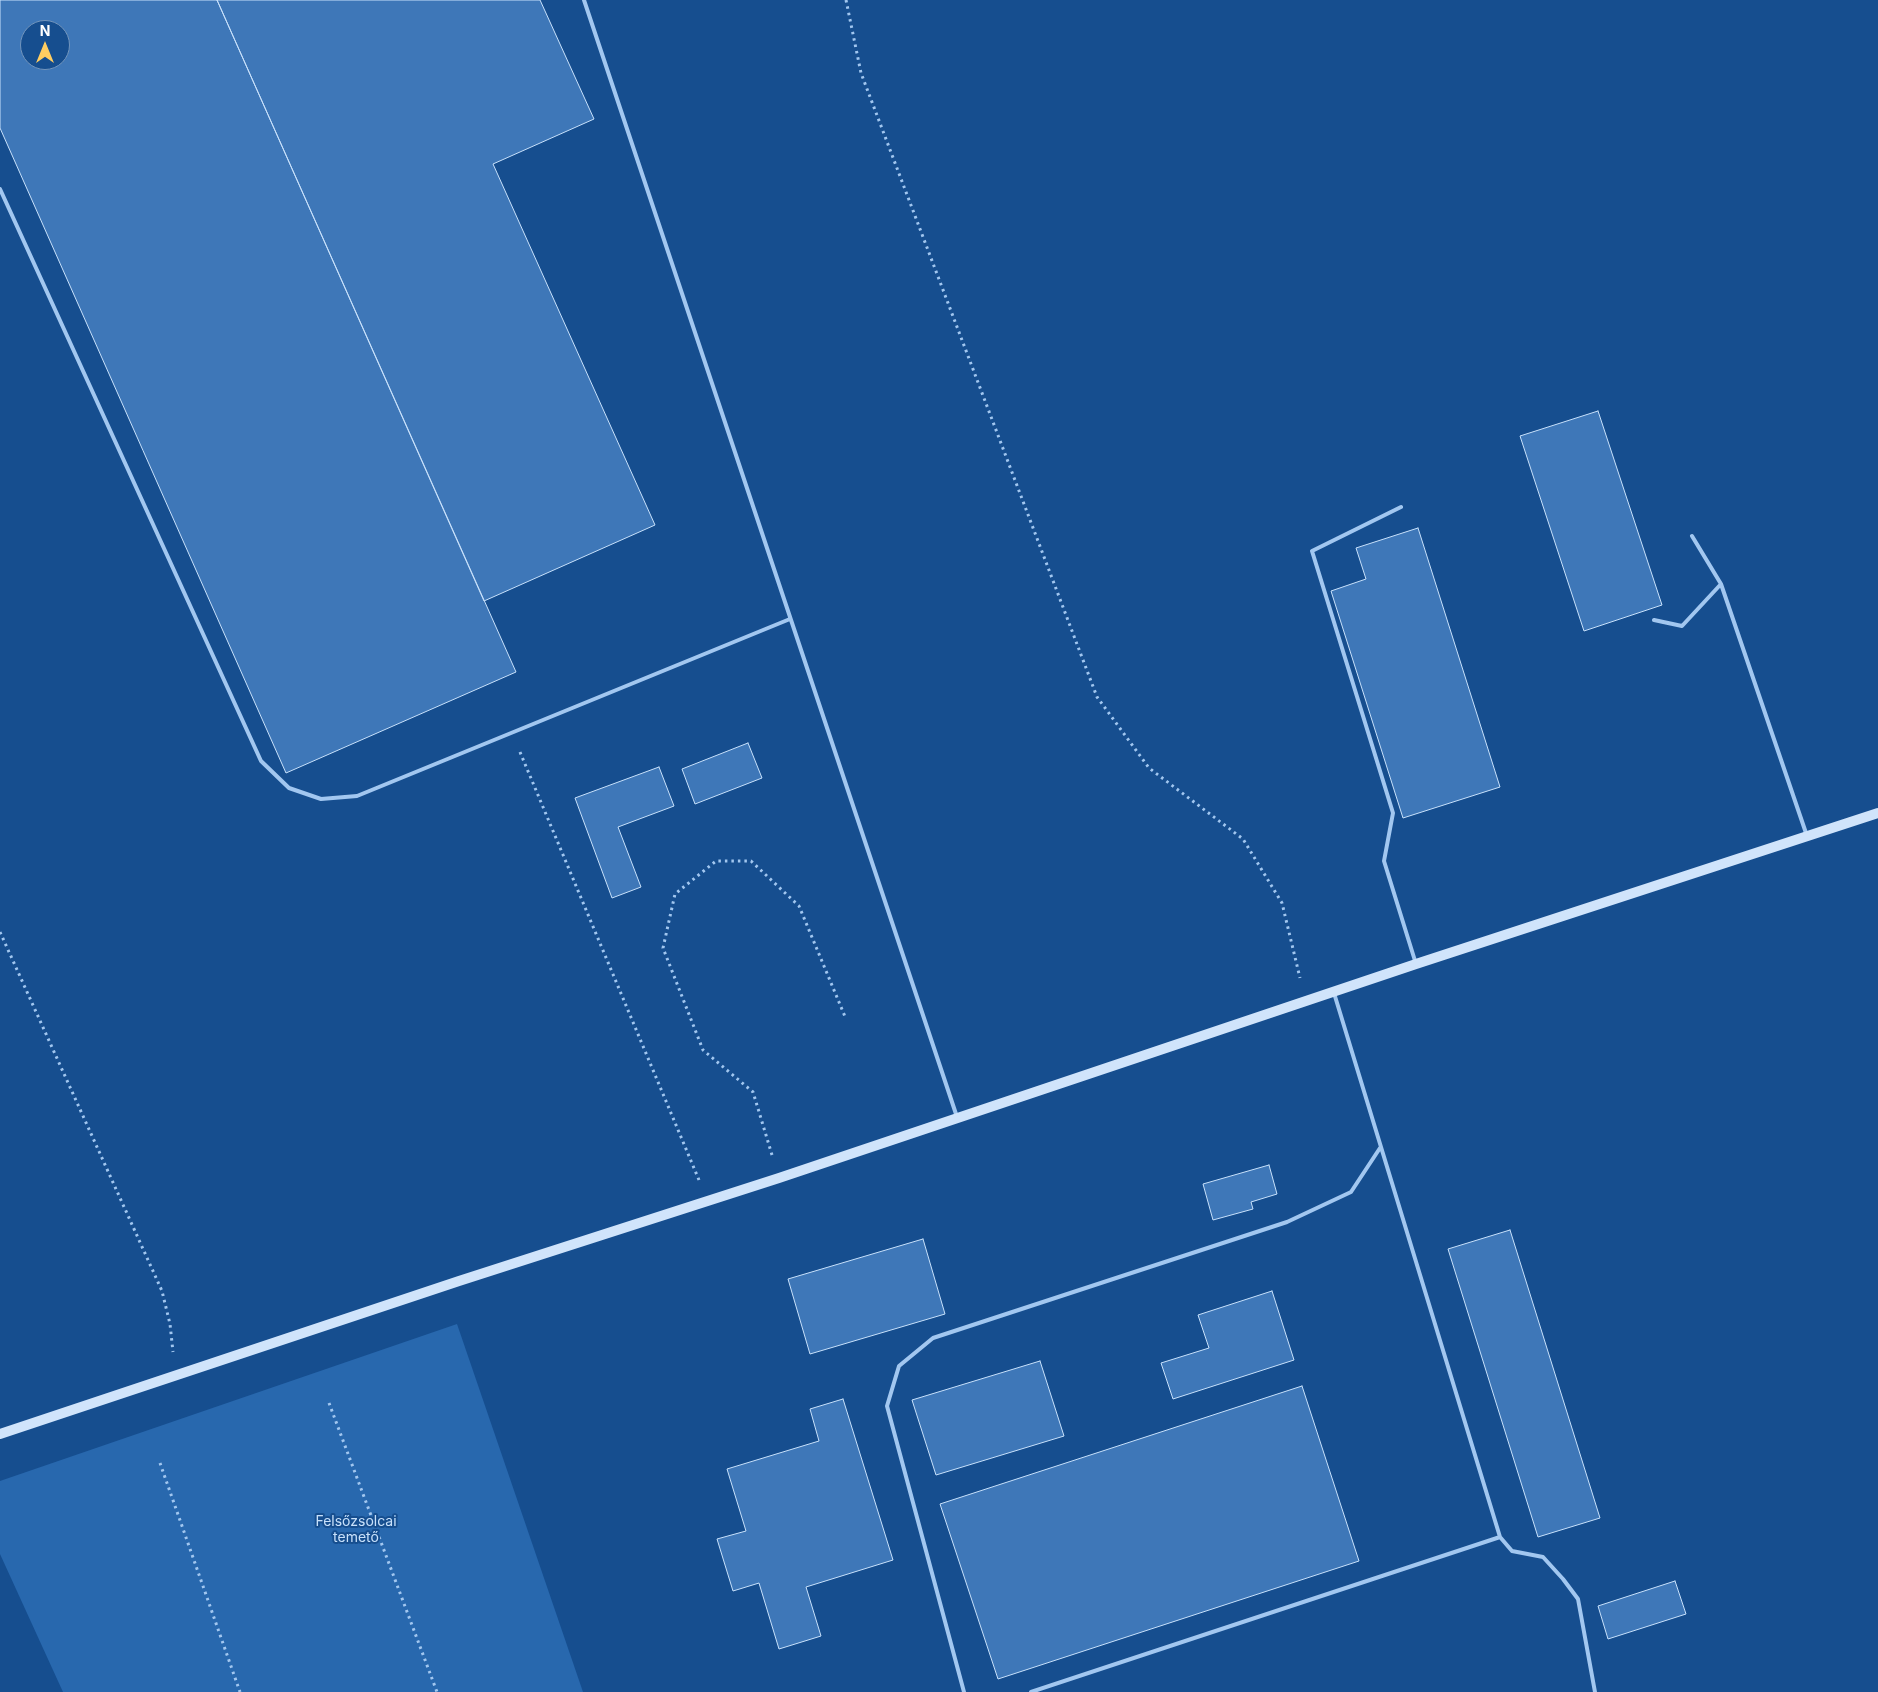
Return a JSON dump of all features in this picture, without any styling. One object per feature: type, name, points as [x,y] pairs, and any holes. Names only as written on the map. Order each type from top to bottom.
[{"type":"main road","points":[[0,1434],[779,1178],[1416,964],[1878,813]]},
{"type":"lane","points":[[584,0],[957,1117]]},
{"type":"lane","points":[[0,190],[261,761],[288,788],[321,799],[357,796],[790,618]]},
{"type":"lane","points":[[1401,507],[1312,551],[1392,813],[1384,861],[1416,964]]},
{"type":"lane","points":[[1692,536],[1721,584],[1807,836]]},
{"type":"lane","points":[[1654,620],[1682,626],[1721,584]]},
{"type":"lane","points":[[1334,992],[1500,1538],[1512,1551],[1543,1558],[1563,1579],[1578,1599],[1595,1692]]},
{"type":"lane","points":[[964,1692],[887,1406],[899,1366],[933,1338],[1287,1222],[1351,1192],[1380,1148]]},
{"type":"lane","points":[[1031,1692],[1500,1538]]},
{"type":"path","points":[[846,0],[861,74],[1097,697],[1150,768],[1243,839],[1282,904],[1305,1001]]},
{"type":"path","points":[[512,733],[696,1170],[706,1201]]},
{"type":"path","points":[[779,1178],[753,1092],[703,1050],[663,948],[675,894],[716,860],[751,860],[799,906],[846,1019]]},
{"type":"path","points":[[0,932],[162,1291],[170,1324],[175,1375]]},
{"type":"path","points":[[329,1403],[438,1692]]},
{"type":"path","points":[[160,1463],[240,1692]]},
{"type":"green space","name":"Felsőzsolcai temető","points":[[457,1324],[583,1692],[63,1692],[0,1554],[0,1481]]},
{"type":"building","points":[[0,0],[217,0],[516,672],[286,773],[0,128]]},
{"type":"building","points":[[217,0],[540,0],[594,119],[493,164],[655,525],[484,601]]},
{"type":"building","points":[[1598,411],[1662,605],[1584,631],[1520,436]]},
{"type":"building","points":[[1418,528],[1500,787],[1403,818],[1331,591],[1366,579],[1356,548]]},
{"type":"building","points":[[748,743],[762,778],[695,804],[682,769]]},
{"type":"building","points":[[659,767],[674,806],[618,827],[641,887],[612,898],[575,798]]},
{"type":"building","points":[[1269,1165],[1277,1194],[1251,1202],[1253,1209],[1213,1220],[1203,1184]]},
{"type":"building","points":[[1510,1230],[1600,1518],[1538,1537],[1448,1249]]},
{"type":"building","points":[[923,1239],[945,1314],[810,1354],[788,1279]]},
{"type":"building","points":[[1272,1291],[1294,1360],[1173,1399],[1161,1363],[1209,1348],[1198,1315]]},
{"type":"building","points":[[1040,1361],[1064,1436],[936,1475],[912,1400]]},
{"type":"building","points":[[1302,1386],[1359,1561],[998,1679],[940,1504]]},
{"type":"building","points":[[843,1399],[893,1560],[806,1587],[821,1636],[779,1649],[759,1583],[733,1591],[717,1539],[746,1531],[727,1469],[819,1441],[810,1409]]},
{"type":"building","points":[[1675,1581],[1686,1614],[1608,1639],[1598,1606]]}]
